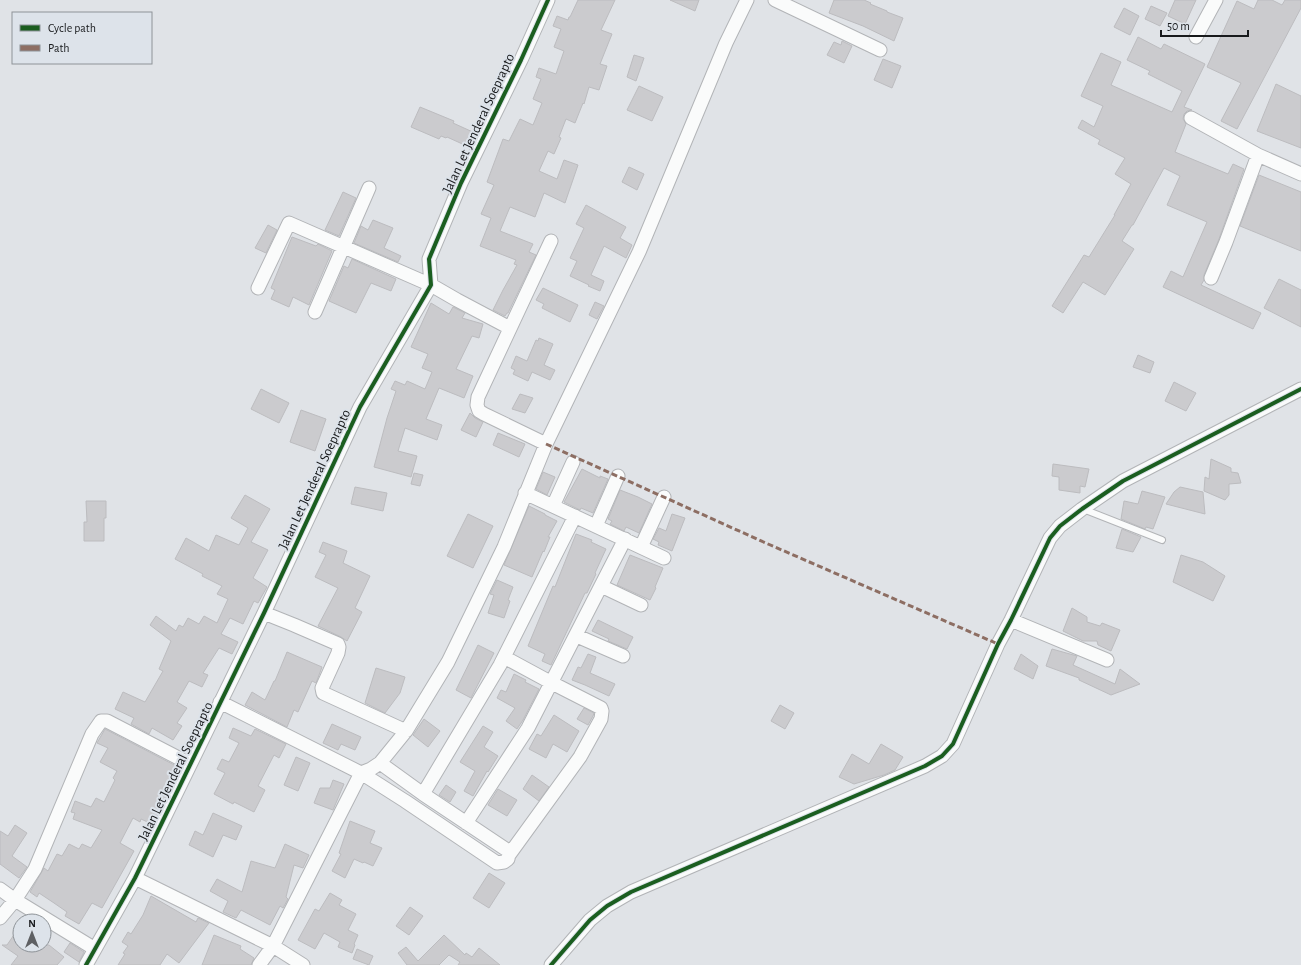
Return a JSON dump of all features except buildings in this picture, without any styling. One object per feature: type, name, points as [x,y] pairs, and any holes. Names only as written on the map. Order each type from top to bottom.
[{"type":"street","name":"Jalan Let Jenderal Soeprapto","points":[[87,965],[135,878],[264,613],[360,407],[431,285],[429,259],[461,183],[521,60],[548,0]]},
{"type":"street","points":[[259,965],[273,946],[361,773],[380,763],[406,731],[448,662],[504,547],[546,444],[639,252],[726,43],[747,0]]},
{"type":"street","points":[[775,0],[880,50]]},
{"type":"street","points":[[1196,37],[1216,0]]},
{"type":"street","points":[[1192,118],[1258,155],[1301,174]]},
{"type":"street","points":[[1211,278],[1258,155]]},
{"type":"street","points":[[315,312],[369,188]]},
{"type":"street","points":[[258,288],[289,223],[431,285],[510,328]]},
{"type":"street","points":[[546,444],[484,414],[479,411],[477,405],[478,397],[551,241]]},
{"type":"street","points":[[551,965],[590,920],[607,906],[631,892],[926,766],[942,756],[953,744],[988,664],[1011,620],[1050,538],[1060,526],[1123,481],[1301,390]]},
{"type":"street","points":[[553,506],[573,462]]},
{"type":"street","points":[[596,526],[618,476]]},
{"type":"street","points":[[526,493],[664,558]]},
{"type":"street","points":[[642,547],[664,497]]},
{"type":"street","points":[[423,794],[504,657],[575,516]]},
{"type":"street","points":[[466,823],[528,728],[625,539]]},
{"type":"street","points":[[601,586],[641,605]]},
{"type":"street","points":[[264,613],[338,644],[339,651],[322,688],[323,693],[406,731]]},
{"type":"street","points":[[1011,620],[1107,660]]},
{"type":"street","points":[[576,636],[623,656]]},
{"type":"street","points":[[220,702],[361,773],[497,863],[504,862],[508,859],[509,854],[580,757],[602,716],[602,711],[601,708],[504,657]]},
{"type":"street","points":[[0,918],[15,900],[35,869],[92,734],[101,721],[107,721],[190,764]]},
{"type":"street","points":[[380,763],[505,849],[509,854]]},
{"type":"street","points":[[135,878],[273,946],[303,965]]},
{"type":"street","points":[[0,889],[15,900],[95,949]]},
{"type":"lane","points":[[1082,509],[1162,540]]},
{"type":"marked path","points":[[546,444],[768,544],[998,644]]},
{"type":"cycle path","points":[[86,965],[135,878],[264,613],[360,407],[431,285],[429,259],[461,183],[521,60],[548,0]]},
{"type":"cycle path","points":[[551,965],[590,920],[607,906],[631,892],[925,766],[942,756],[953,744],[998,644],[1050,538],[1060,526],[1123,481],[1301,389]]}]
